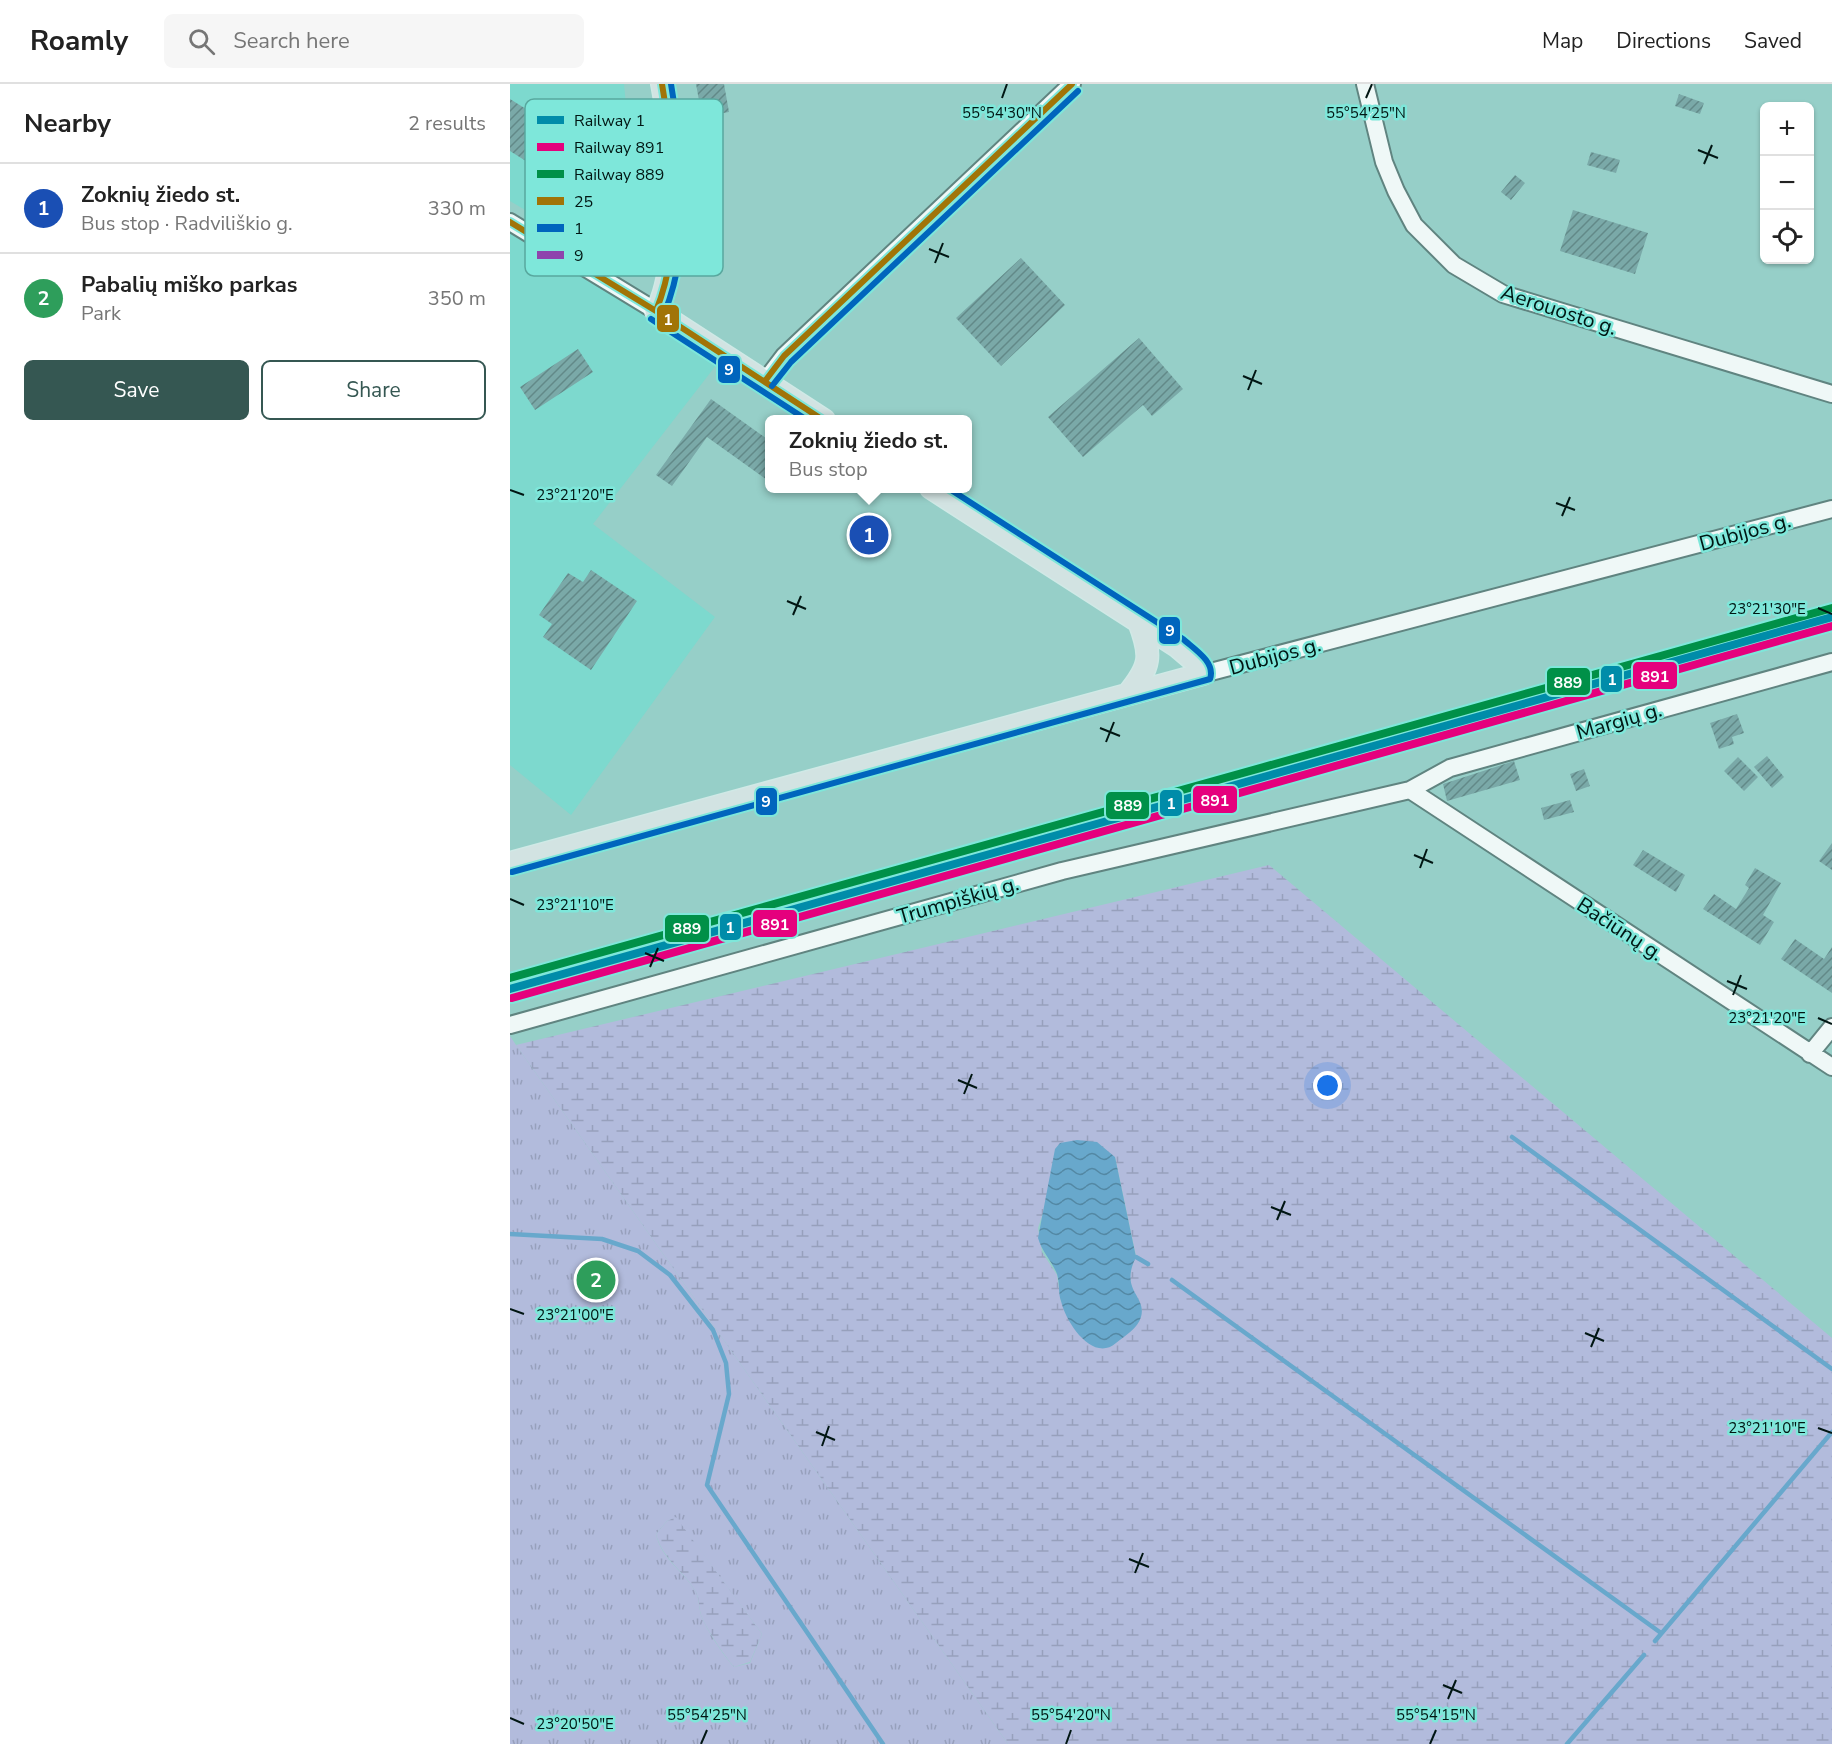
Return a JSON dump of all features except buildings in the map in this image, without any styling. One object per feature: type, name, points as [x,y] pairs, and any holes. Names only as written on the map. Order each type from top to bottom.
[{"type":"main road","points":[[662,84],[664,99]]},
{"type":"main road","points":[[666,276],[665,294],[656,311],[816,415]]},
{"type":"main road","points":[[937,493],[1139,622],[1193,659],[1203,675]]},
{"type":"main road","points":[[1128,694],[1142,677],[1149,657],[1148,646],[1139,622]]},
{"type":"main road","name":"Dubijos g.","points":[[510,863],[1203,675]]},
{"type":"street","points":[[765,381],[784,356],[1071,84]]},
{"type":"street","name":"Aerouosto g.","points":[[1365,84],[1383,162],[1396,191],[1414,225],[1439,252],[1461,270],[1503,294],[1832,394]]},
{"type":"street","points":[[510,222],[525,231]]},
{"type":"street","points":[[599,276],[656,311]]},
{"type":"street","name":"Dubijos g.","points":[[1203,675],[1832,509]]},
{"type":"street","name":"Margių g.","points":[[1410,790],[1450,768],[1832,662]]},
{"type":"street","name":"Trumpiškių g.","points":[[510,1025],[1062,871],[1410,790]]},
{"type":"street","name":"Bačiūnų g.","points":[[1410,790],[1832,1067]]},
{"type":"street","points":[[1810,1054],[1832,1027]]},
{"type":"shaded area","points":[[510,84],[624,84],[625,99],[525,99],[525,210],[510,201]]},
{"type":"shaded area","points":[[510,222],[525,231],[525,276],[597,276],[724,355],[593,524],[715,617],[571,815],[510,765]]},
{"type":"green space","points":[[1269,865],[1832,1338],[1832,1744],[1008,1744],[516,1045]],"holes":[[[1115,1157],[1136,1256],[1130,1277],[1134,1294],[1141,1308],[1061,1302],[1057,1275],[1042,1252],[1038,1228],[1045,1207]]]},
{"type":"green space","points":[[510,1036],[1008,1744],[510,1744]],"holes":[[[676,1517],[762,1634],[750,1663],[734,1667],[703,1621],[696,1592],[668,1558],[659,1543],[656,1534],[667,1521]]]},
{"type":"green space","points":[[676,1516],[762,1634],[750,1662],[734,1667],[730,1662],[703,1621],[696,1592],[663,1551],[656,1534],[667,1521]]},
{"type":"water","points":[[1077,1140],[1097,1142],[1115,1157],[1136,1257],[1130,1278],[1142,1310],[1141,1317],[1131,1332],[1107,1348],[1098,1348],[1090,1344],[1082,1338],[1068,1320],[1060,1298],[1057,1274],[1038,1238],[1055,1149],[1060,1143]]},
{"type":"waterway","points":[[1512,1137],[1832,1369]]},
{"type":"waterway","points":[[510,1234],[602,1239],[638,1251],[670,1275],[713,1330],[726,1363],[729,1394],[707,1485],[883,1744]]},
{"type":"waterway","points":[[1136,1257],[1148,1264]]},
{"type":"waterway","points":[[1172,1280],[1661,1633]]},
{"type":"waterway","points":[[1655,1641],[1832,1432]]},
{"type":"waterway","points":[[1567,1744],[1644,1655]]},
{"type":"rail line","name":"889","points":[[510,978],[1832,608]]},
{"type":"rail line","name":"1","points":[[510,989],[1832,617]]},
{"type":"rail line","name":"891","points":[[512,998],[1832,626]]},
{"type":"transit line","name":"1","points":[[662,84],[664,99]]},
{"type":"transit line","name":"9","points":[[671,84],[673,99]]},
{"type":"transit line","name":"1","points":[[765,381],[784,356],[1072,84]]},
{"type":"transit line","name":"9","points":[[772,386],[791,362],[1078,91]]},
{"type":"transit line","name":"1","points":[[510,222],[525,231]]},
{"type":"transit line","name":"1","points":[[599,276],[815,415]]},
{"type":"transit line","name":"1","points":[[656,311],[666,276]]},
{"type":"transit line","name":"9","points":[[664,314],[675,276]]},
{"type":"transit line","name":"9","points":[[651,319],[799,415]]},
{"type":"transit line","name":"9","points":[[512,872],[1210,679],[1210,667],[1207,662],[1183,639],[956,493]]},
{"type":"place","name":"Zoknių žiedo st.","points":[[869,535]]},
{"type":"place","name":"Pabalių miško parkas","points":[[596,1280]]}]
